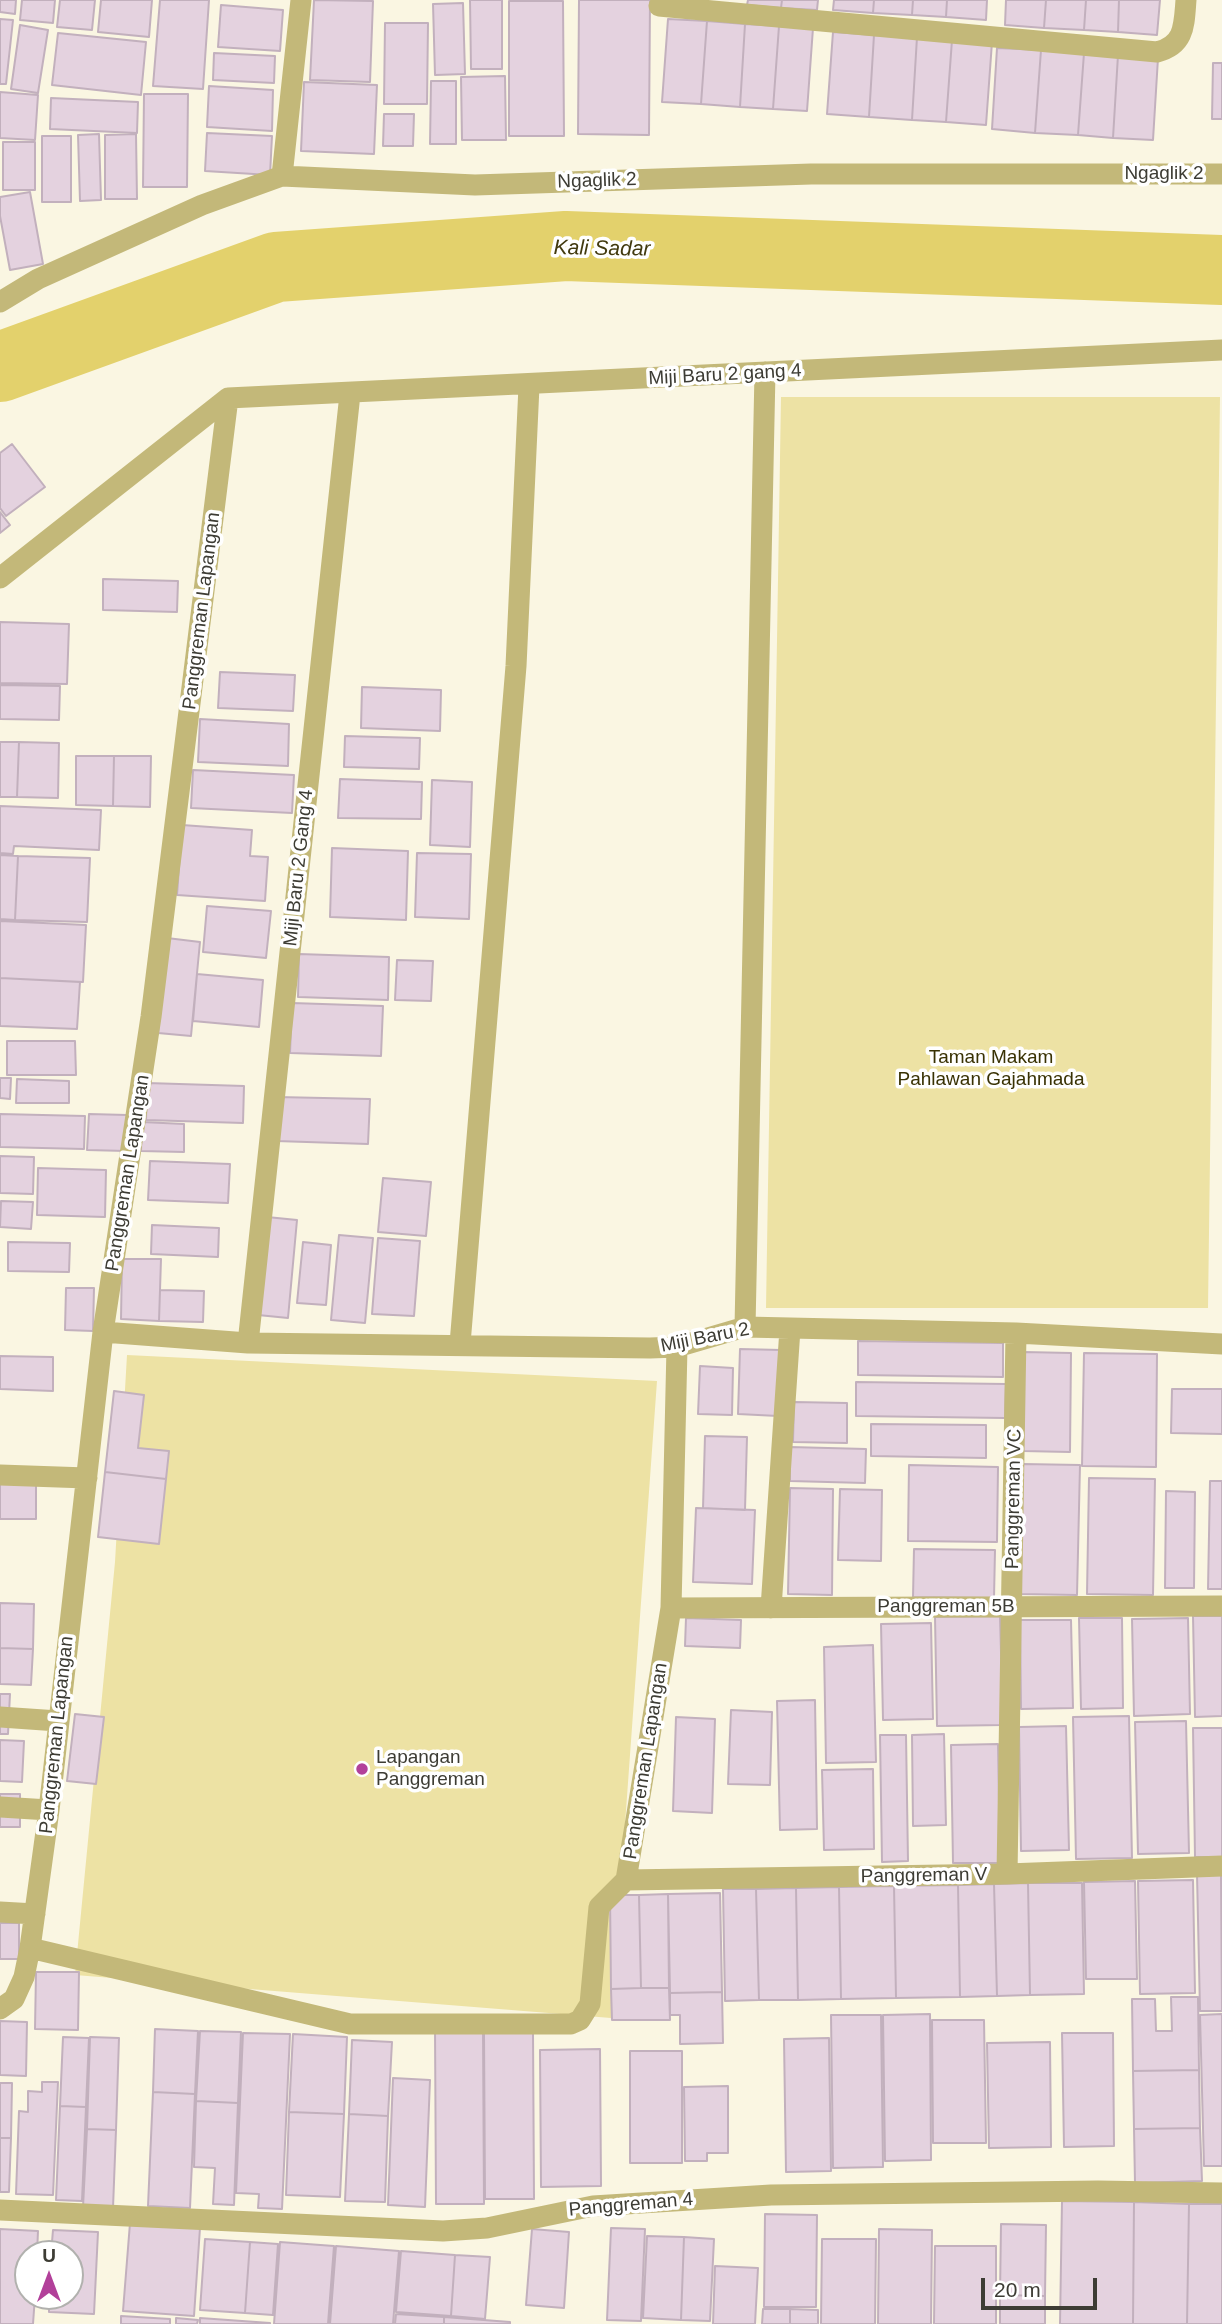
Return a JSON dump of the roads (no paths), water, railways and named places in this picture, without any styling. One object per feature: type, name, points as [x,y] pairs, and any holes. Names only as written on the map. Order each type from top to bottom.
[{"type":"street","points":[[282,176],[301,0]]},
{"type":"street","points":[[659,6],[1157,52],[1170,49],[1179,42],[1186,0]]},
{"type":"street","name":"Ngaglik 2","points":[[0,302],[38,279],[202,205],[282,176],[475,185],[811,174],[1222,174]]},
{"type":"street","name":"Miji Baru 2 gang 4","points":[[229,398],[529,386],[1222,350]]},
{"type":"street","points":[[745,1327],[765,372]]},
{"type":"street","points":[[460,1344],[516,666],[529,386]]},
{"type":"street","name":"Miji Baru 2 Gang 4","points":[[248,1343],[350,394]]},
{"type":"street","points":[[0,578],[229,398]]},
{"type":"street","name":"Panggreman Lapangan","points":[[1,2009],[14,1999],[30,1948],[35,1914],[103,1332],[151,1017],[229,398]]},
{"type":"street","name":"Miji Baru 2","points":[[103,1332],[248,1343],[677,1347],[745,1327],[1016,1334],[1222,1344]]},
{"type":"street","points":[[771,1608],[790,1329]]},
{"type":"street","name":"Panggreman VC","points":[[1007,1874],[1016,1334]]},
{"type":"street","name":"Panggreman Lapangan","points":[[30,1948],[351,2024],[571,2024],[580,2020],[590,2004],[599,1907],[626,1880],[671,1608],[677,1347]]},
{"type":"street","points":[[0,1475],[87,1478]]},
{"type":"street","name":"Panggreman 5B","points":[[671,1608],[1222,1606]]},
{"type":"street","points":[[0,1717],[58,1721]]},
{"type":"street","points":[[0,1807],[49,1810]]},
{"type":"street","name":"Panggreman V","points":[[626,1880],[1007,1874],[1222,1866]]},
{"type":"street","points":[[0,1912],[35,1914]]},
{"type":"street","name":"Panggreman 4","points":[[0,2210],[443,2231],[487,2228],[593,2206],[771,2195],[1098,2191],[1222,2193]]},
{"type":"waterway","name":"Kali Sadar","points":[[0,367],[276,267],[566,246],[1222,270]]},
{"type":"place","name":"Lapangan Panggreman","points":[[362,1769]]},
{"type":"park label","name":"Taman Makam Pahlawan Gajahmada","points":[[991,1069]]}]
